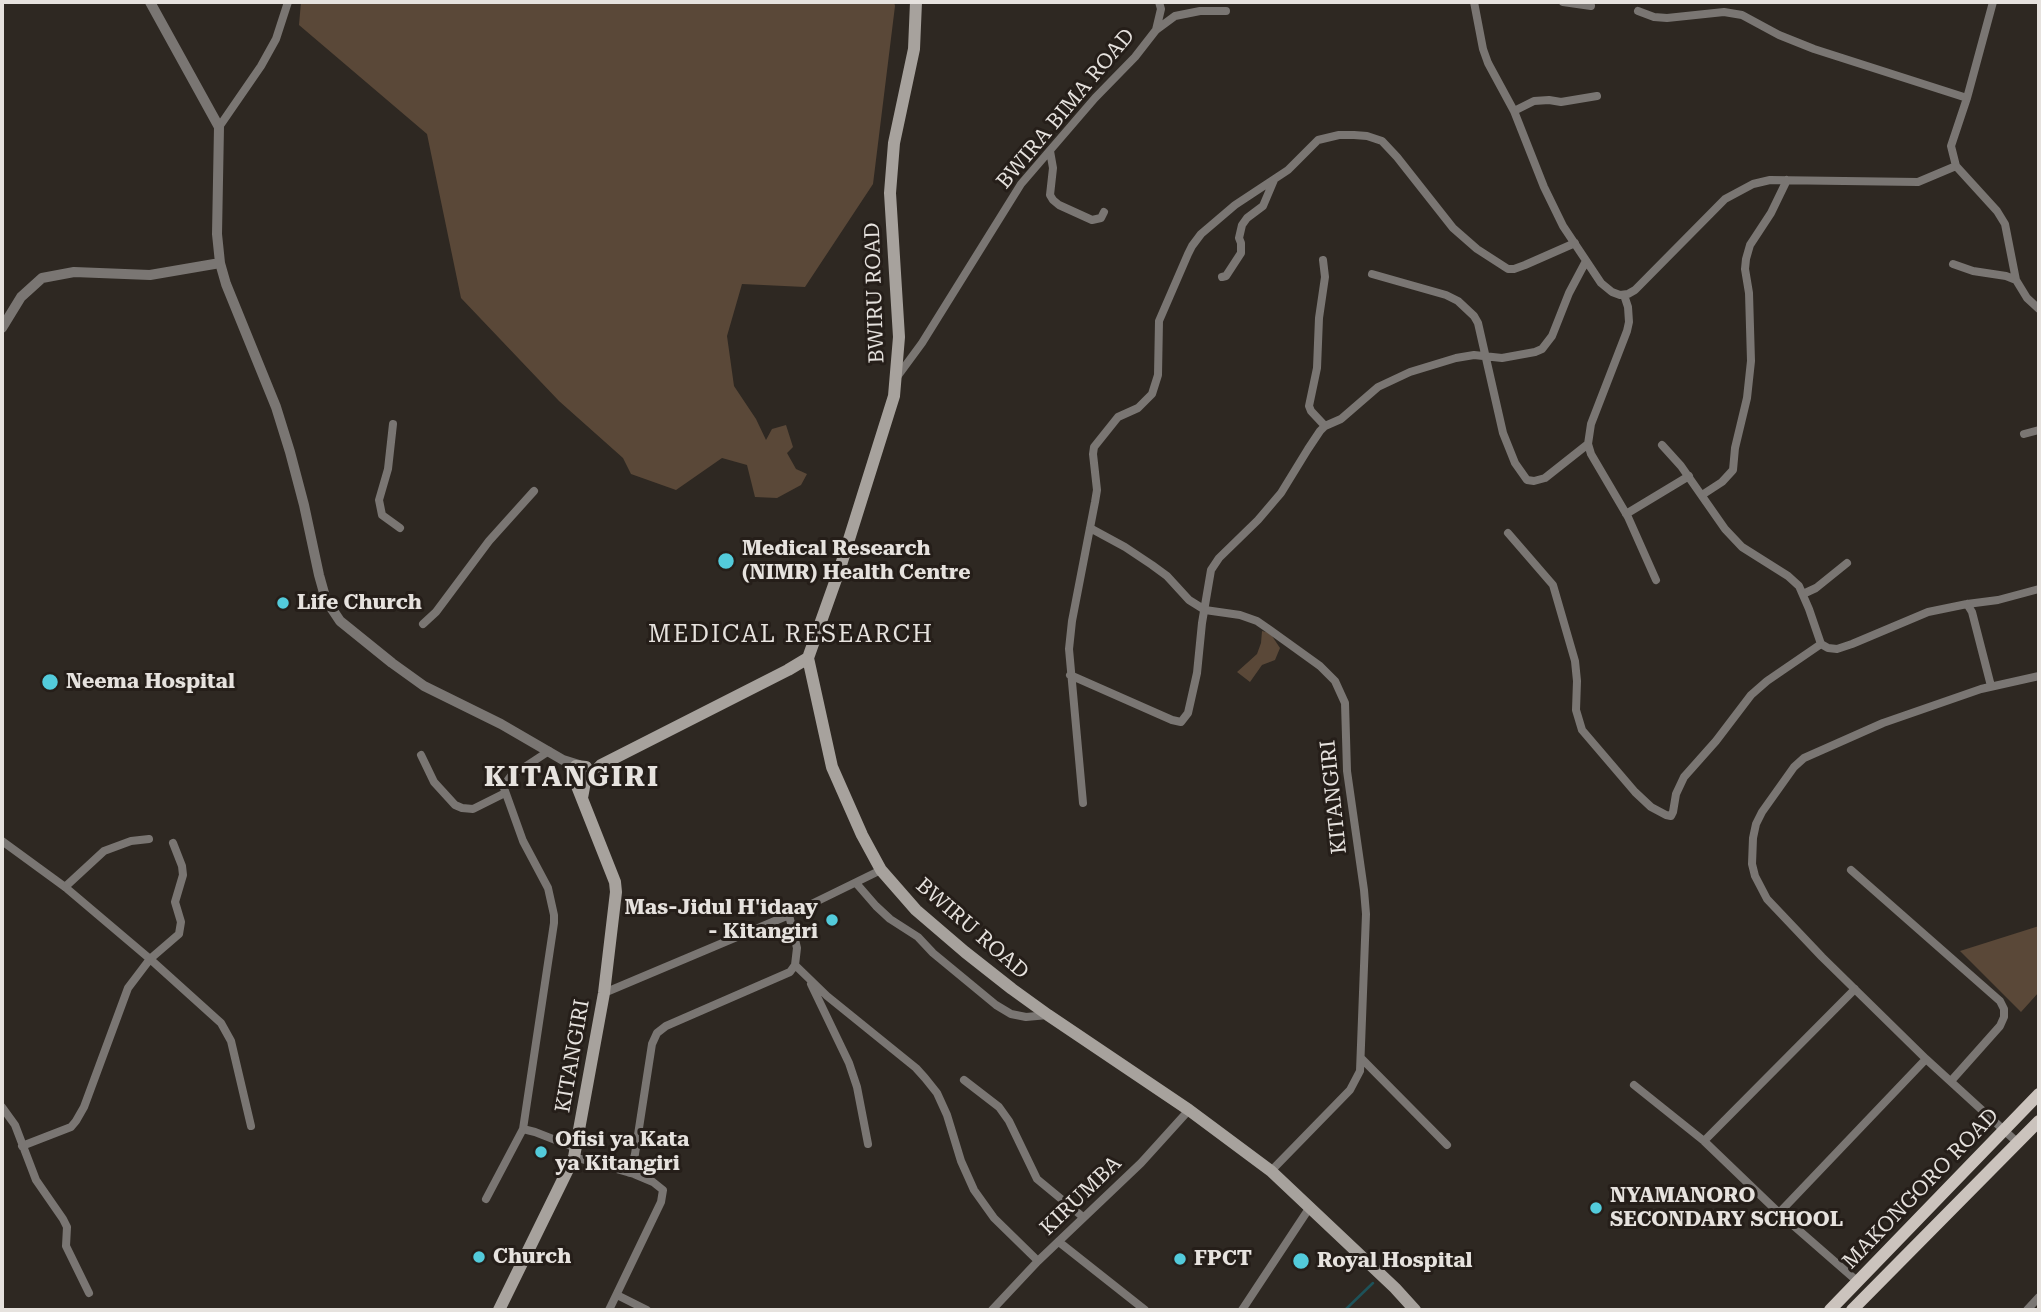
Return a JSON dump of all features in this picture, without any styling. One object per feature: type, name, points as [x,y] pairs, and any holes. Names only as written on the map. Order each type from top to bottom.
[{"type":"main road","name":"BWIRU ROAD","points":[[916,2],[914,48],[894,143],[890,193],[899,337],[897,377],[888,421],[840,568],[807,658],[832,767],[862,835],[881,870],[916,910],[965,952],[1048,1015],[1189,1110],[1270,1171],[1311,1207],[1415,1310]]},
{"type":"main road","points":[[581,774],[807,658]]},
{"type":"main road","name":"KITANGIRI","points":[[499,1310],[575,1152],[604,993],[615,882],[582,798],[581,774]]},
{"type":"main road","name":"MAKONGORO ROAD","points":[[1830,1310],[2039,1094]]},
{"type":"main road","name":"MAKONGORO ROAD","points":[[1852,1310],[2039,1121]]},
{"type":"street","points":[[150,2],[219,127],[220,263],[276,407],[299,485],[326,600],[340,621],[424,686],[549,751],[581,774]]},
{"type":"street","points":[[219,127],[276,39],[288,2]]},
{"type":"street","name":"BWIRA BIMA ROAD","points":[[897,377],[922,343],[1021,184],[1156,30],[1161,9],[1159,2]]},
{"type":"street","points":[[1474,2],[1488,63],[1514,111],[1544,187],[1563,226],[1606,288],[1612,292],[1624,295],[1635,290],[1726,199],[1753,184],[1770,180],[1918,182],[1956,166]]},
{"type":"street","points":[[1563,2],[1591,6]]},
{"type":"street","points":[[1993,2],[1951,146],[1956,166],[1997,211],[2005,224],[2016,279],[2026,298],[2039,309]]},
{"type":"street","points":[[1156,30],[1175,16],[1200,11],[1227,11]]},
{"type":"street","points":[[1638,11],[1654,18],[1724,12],[1742,15],[1814,50],[1967,98]]},
{"type":"street","points":[[1514,111],[1534,101],[1561,102],[1597,96]]},
{"type":"street","points":[[1083,803],[1069,649],[1097,489],[1094,447],[1118,417],[1138,408],[1156,386],[1159,321],[1192,246],[1201,234],[1235,205],[1288,170],[1318,140],[1339,135],[1376,138],[1388,147],[1439,212],[1465,239],[1488,258],[1508,269],[1525,265],[1575,243]]},
{"type":"street","points":[[1050,150],[1053,168],[1050,195],[1052,200],[1092,220],[1101,218],[1104,212]]},
{"type":"street","points":[[1223,277],[1241,253],[1239,237],[1242,225],[1263,206],[1274,180]]},
{"type":"street","points":[[1702,495],[1722,482],[1733,470],[1751,362],[1746,260],[1750,245],[1787,180]]},
{"type":"street","points":[[1324,260],[1317,368],[1309,409],[1325,426]]},
{"type":"street","points":[[1070,675],[1181,722],[1188,713],[1197,673],[1211,570],[1219,558],[1270,508],[1325,426],[1340,419],[1378,387],[1410,372],[1474,355],[1502,358],[1535,352],[1548,344],[1569,293],[1586,261]]},
{"type":"street","points":[[2,328],[21,297],[42,278],[75,272],[150,275],[220,263]]},
{"type":"street","points":[[1953,264],[1973,271],[2016,279]]},
{"type":"street","points":[[1372,274],[1446,295],[1470,311],[1478,323],[1503,433],[1515,463],[1527,480],[1545,478],[1588,443]]},
{"type":"street","points":[[1624,295],[1628,307],[1627,331],[1591,424],[1588,443],[1591,454],[1626,514],[1656,580]]},
{"type":"street","points":[[393,424],[388,469],[379,500],[382,515],[400,528]]},
{"type":"street","points":[[2024,434],[2039,430]]},
{"type":"street","points":[[1662,445],[1689,476],[1725,529],[1742,547],[1799,586],[1821,643],[1828,649],[1837,649],[1928,612],[1998,600],[2039,589]]},
{"type":"street","points":[[1626,514],[1689,476]]},
{"type":"street","points":[[424,624],[489,541],[534,491]]},
{"type":"street","points":[[1090,528],[1152,565],[1167,576],[1189,600],[1205,610]]},
{"type":"street","points":[[1508,533],[1553,585],[1575,661],[1576,710],[1582,730],[1634,792],[1651,807],[1667,815],[1674,813],[1676,794],[1684,777],[1751,695],[1821,643]]},
{"type":"street","points":[[1803,594],[1816,588],[1847,563]]},
{"type":"street","points":[[1967,604],[1972,612],[1991,687]]},
{"type":"street","name":"KITANGIRI","points":[[1205,610],[1240,615],[1257,621],[1320,666],[1335,681],[1345,703],[1347,771],[1366,914],[1360,1071],[1350,1090],[1270,1171]]},
{"type":"street","points":[[2018,1143],[1926,1059],[1785,919],[1760,889],[1752,864],[1753,838],[1762,812],[1784,779],[1804,758],[1883,723],[1991,687],[2039,676]]},
{"type":"street","points":[[486,1199],[523,1129],[554,915],[548,888],[523,841],[505,793],[505,784],[511,776],[549,751]]},
{"type":"street","points":[[421,755],[434,782],[455,805],[473,808],[505,793]]},
{"type":"street","points":[[65,887],[104,851],[131,841],[149,839]]},
{"type":"street","points":[[2,841],[65,887],[221,1023],[235,1053],[251,1126]]},
{"type":"street","points":[[22,1146],[71,1127],[76,1121],[84,1107],[128,988],[150,959],[179,934],[181,922],[175,902],[183,875],[173,843]]},
{"type":"street","points":[[604,993],[789,915],[881,870]]},
{"type":"street","points":[[1851,870],[2000,1001],[2004,1009],[2000,1026],[1951,1080]]},
{"type":"street","points":[[856,883],[890,919],[918,937],[933,953],[996,1005],[1011,1014],[1026,1017],[1048,1015]]},
{"type":"street","points":[[630,1173],[652,1044],[657,1033],[666,1026],[790,971],[795,965],[797,948],[789,915]]},
{"type":"street","points":[[795,965],[827,996],[925,1078],[937,1093],[947,1115],[961,1161],[974,1190],[994,1218],[1038,1261]]},
{"type":"street","points":[[808,978],[849,1063],[857,1087],[868,1144]]},
{"type":"street","points":[[1704,1141],[1856,989]]},
{"type":"street","points":[[1361,1058],[1447,1145]]},
{"type":"street","points":[[1779,1213],[1926,1059]]},
{"type":"street","points":[[964,1080],[999,1107],[1009,1121],[1037,1179],[1083,1217]]},
{"type":"street","points":[[1634,1085],[1704,1141],[1779,1213],[1857,1281]]},
{"type":"street","points":[[2,1107],[15,1125],[36,1180],[67,1227],[66,1246],[89,1293]]},
{"type":"street","name":"KIRUMBA","points":[[996,1309],[1038,1261],[1141,1163],[1189,1110]]},
{"type":"street","points":[[523,1129],[658,1185],[663,1190],[652,1223],[609,1310]]},
{"type":"street","points":[[1242,1310],[1311,1207]]},
{"type":"street","points":[[1059,1242],[1145,1310]]},
{"type":"street","points":[[617,1295],[647,1310]]},
{"type":"street","points":[[2027,1310],[2039,1297]]},
{"type":"shaded area","points":[[301,2],[894,2],[873,184],[805,287],[742,284],[727,336],[734,386],[756,419],[766,440],[772,429],[786,425],[793,447],[787,453],[796,469],[807,474],[801,485],[777,498],[755,497],[747,465],[722,458],[676,490],[631,474],[623,458],[559,401],[461,298],[427,134],[299,25]]},
{"type":"shaded area","points":[[1262,631],[1270,633],[1280,648],[1275,660],[1262,665],[1250,682],[1237,672],[1257,654]]},
{"type":"shaded area","points":[[2039,926],[2039,992],[2021,1012],[1960,951]]},
{"type":"waterway","points":[[1345,1310],[1373,1283]]},
{"type":"place","name":"Medical Research (NIMR) Health Centre","points":[[726,561]]},
{"type":"place","name":"Life Church","points":[[283,603]]},
{"type":"place","name":"Neema Hospital","points":[[50,682]]},
{"type":"place","name":"Mas-Jidul H'idaay - Kitangiri","points":[[832,920]]},
{"type":"place","name":"Ofisi ya Kata ya Kitangiri","points":[[541,1152]]},
{"type":"place","name":"NYAMANORO SECONDARY SCHOOL","points":[[1596,1208]]},
{"type":"place","name":"Church","points":[[479,1257]]},
{"type":"place","name":"FPCT","points":[[1180,1259]]},
{"type":"place","name":"Royal Hospital","points":[[1301,1261]]},
{"type":"district","name":"MEDICAL RESEARCH","points":[[791,635]]},
{"type":"district","name":"KITANGIRI","points":[[572,778]]}]
